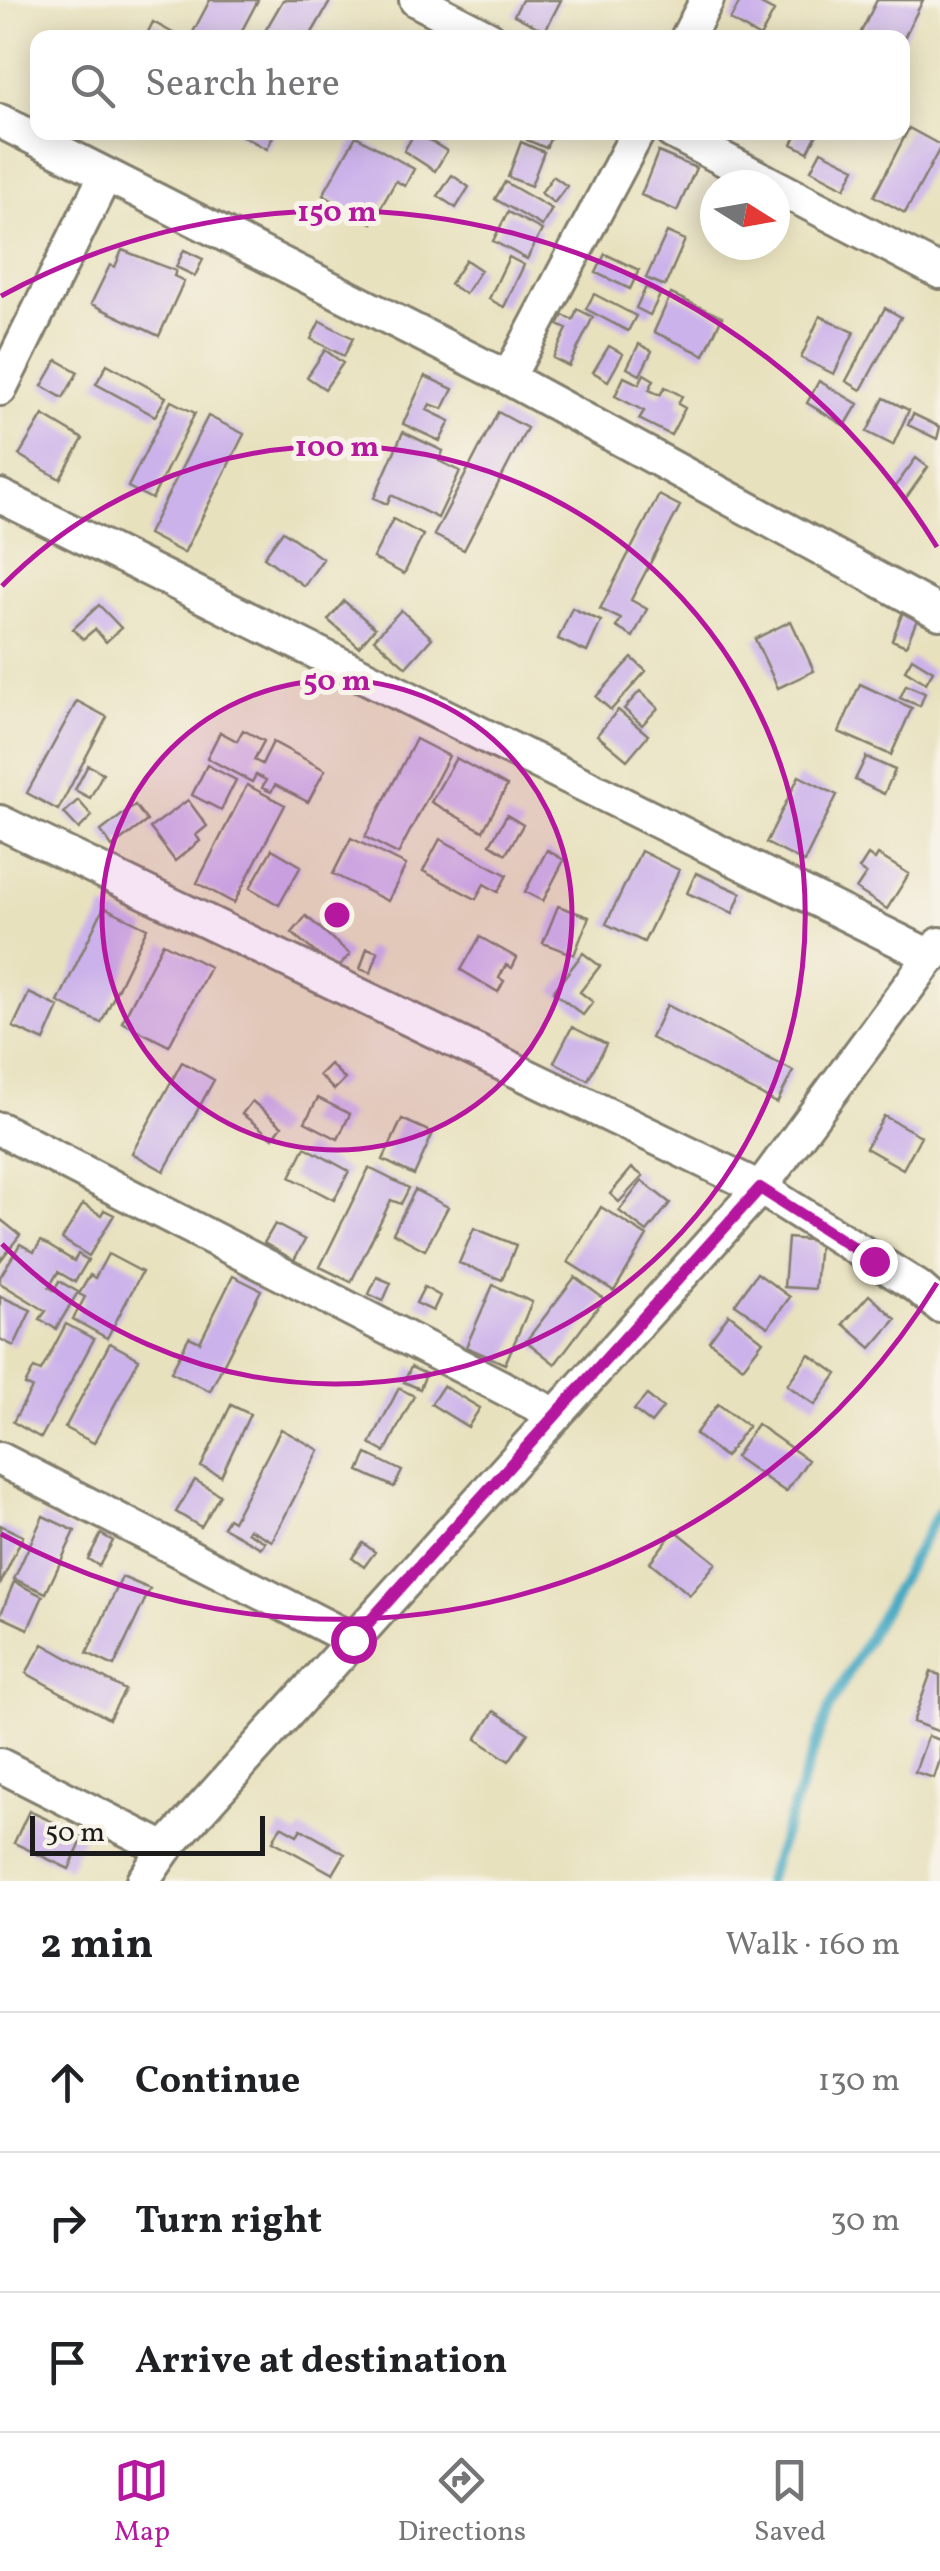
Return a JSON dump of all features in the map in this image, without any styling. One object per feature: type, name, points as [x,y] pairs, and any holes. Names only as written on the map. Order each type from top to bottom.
[{"type":"street","points":[[416,0],[473,30]]},
{"type":"street","points":[[692,30],[707,0]]},
{"type":"street","points":[[0,120],[30,136]]},
{"type":"street","points":[[38,140],[508,378],[940,613]]},
{"type":"street","points":[[508,378],[634,140]]},
{"type":"street","points":[[687,140],[744,170]]},
{"type":"street","points":[[0,389],[106,176]]},
{"type":"street","points":[[790,194],[940,272]]},
{"type":"street","points":[[0,496],[936,950],[760,1188],[164,1850],[143,1881]]},
{"type":"street","points":[[0,822],[760,1188],[918,1287],[940,1306]]},
{"type":"street","points":[[0,1128],[556,1415]]},
{"type":"street","points":[[0,1459],[353,1640]]},
{"type":"street","points":[[0,1764],[164,1850]]},
{"type":"building","points":[[210,0],[258,0],[242,30],[194,30]]},
{"type":"building","points":[[283,0],[331,0],[314,30],[266,30]]},
{"type":"building","points":[[522,0],[561,0],[546,30],[514,15]]},
{"type":"building","points":[[741,0],[753,0],[774,11],[764,30],[748,30],[730,20]]},
{"type":"building","points":[[877,0],[923,0],[908,30],[862,30]]},
{"type":"building","points":[[153,22],[168,30],[149,30]]},
{"type":"building","points":[[910,129],[940,145],[905,213],[874,196],[903,140],[910,140]]},
{"type":"building","points":[[250,140],[271,140],[267,149]]},
{"type":"building","points":[[354,140],[363,140],[414,169],[405,186],[396,181],[372,223],[323,195]]},
{"type":"building","points":[[410,140],[428,140],[447,151],[435,171],[404,151]]},
{"type":"building","points":[[527,140],[550,140],[546,148]]},
{"type":"building","points":[[794,140],[814,140],[808,152],[792,144]]},
{"type":"building","points":[[521,142],[544,152],[531,186],[508,177]]},
{"type":"building","points":[[821,151],[855,168],[845,188],[811,170]]},
{"type":"building","points":[[658,152],[696,168],[677,211],[641,195]]},
{"type":"building","points":[[452,175],[469,187],[456,208],[438,196]]},
{"type":"building","points":[[553,176],[567,186],[554,203],[541,193]]},
{"type":"building","points":[[505,182],[552,209],[542,226],[495,199]]},
{"type":"building","points":[[508,212],[542,230],[527,259],[493,241]]},
{"type":"building","points":[[667,232],[685,240],[665,286],[646,278]]},
{"type":"building","points":[[122,250],[176,271],[174,276],[184,281],[159,336],[91,304]]},
{"type":"building","points":[[184,250],[203,259],[195,276],[176,267]]},
{"type":"building","points":[[605,254],[639,270],[630,289],[596,273]]},
{"type":"building","points":[[509,257],[524,265],[504,307],[489,299]]},
{"type":"building","points":[[466,260],[481,270],[465,294],[450,284]]},
{"type":"building","points":[[646,287],[660,295],[650,315],[636,308]]},
{"type":"building","points":[[594,294],[636,316],[628,331],[586,309]]},
{"type":"building","points":[[671,294],[722,317],[704,355],[654,332]]},
{"type":"building","points":[[885,308],[901,317],[861,390],[846,381]]},
{"type":"building","points":[[577,309],[593,317],[569,366],[553,358],[567,329],[558,325],[563,315],[573,320]]},
{"type":"building","points":[[820,316],[854,332],[834,374],[801,358]]},
{"type":"building","points":[[320,321],[353,338],[344,356],[311,339]]},
{"type":"building","points":[[639,344],[652,351],[640,375],[627,368]]},
{"type":"building","points":[[609,346],[623,354],[608,381],[593,372]]},
{"type":"building","points":[[325,350],[343,363],[325,389],[307,377]]},
{"type":"building","points":[[57,360],[78,372],[63,398],[42,386]]},
{"type":"building","points":[[107,364],[166,397],[155,416],[96,384]]},
{"type":"building","points":[[644,374],[654,380],[649,390],[660,395],[665,387],[682,396],[678,404],[685,408],[671,435],[639,419],[644,411],[615,396],[624,377],[639,384]]},
{"type":"building","points":[[425,376],[453,389],[443,409],[430,404],[427,410],[450,421],[440,441],[403,424]]},
{"type":"building","points":[[819,381],[858,404],[845,426],[807,403]]},
{"type":"building","points":[[884,398],[909,410],[893,445],[867,432]]},
{"type":"building","points":[[171,401],[195,413],[152,499],[128,487]]},
{"type":"building","points":[[498,412],[527,428],[464,550],[434,535]]},
{"type":"building","points":[[913,414],[940,427],[937,439],[908,425]]},
{"type":"building","points":[[43,415],[83,439],[60,479],[19,455]]},
{"type":"building","points":[[208,416],[244,434],[184,553],[148,534]]},
{"type":"building","points":[[403,432],[443,451],[439,461],[460,471],[438,518],[391,495],[387,504],[374,498]]},
{"type":"building","points":[[916,458],[928,467],[906,498],[894,488]]},
{"type":"building","points":[[659,495],[680,506],[631,600],[647,609],[633,637],[616,627],[621,619],[600,609]]},
{"type":"building","points":[[393,519],[423,535],[404,574],[373,558]]},
{"type":"building","points":[[283,531],[323,559],[304,586],[264,557]]},
{"type":"building","points":[[344,601],[375,628],[359,647],[328,620]]},
{"type":"building","points":[[99,605],[121,628],[106,642],[95,629],[83,639],[73,629]]},
{"type":"building","points":[[572,608],[601,621],[587,652],[558,639]]},
{"type":"building","points":[[904,609],[919,615],[906,646],[892,640]]},
{"type":"building","points":[[401,610],[432,638],[406,667],[374,639]]},
{"type":"building","points":[[791,621],[814,671],[778,688],[755,639]]},
{"type":"building","points":[[632,658],[646,671],[611,710],[596,697]]},
{"type":"building","points":[[912,658],[933,671],[926,683],[905,670]]},
{"type":"building","points":[[860,684],[912,708],[891,755],[839,732]]},
{"type":"building","points":[[906,685],[925,693],[920,706],[900,698]]},
{"type":"building","points":[[640,691],[658,708],[642,725],[624,709]]},
{"type":"building","points":[[77,701],[107,717],[58,810],[27,793]]},
{"type":"building","points":[[618,710],[648,735],[627,760],[597,735]]},
{"type":"building","points":[[243,730],[264,741],[254,760],[262,764],[273,742],[325,770],[308,802],[275,785],[271,792],[262,788],[266,780],[256,775],[252,782],[207,758],[220,732],[237,741]]},
{"type":"building","points":[[416,739],[449,756],[398,854],[365,837]]},
{"type":"building","points":[[866,757],[895,770],[884,794],[855,780]]},
{"type":"building","points":[[456,758],[507,786],[483,831],[431,802]]},
{"type":"building","points":[[88,765],[103,773],[90,798],[75,790]]},
{"type":"building","points":[[207,765],[236,780],[221,810],[192,795]]},
{"type":"building","points":[[799,776],[837,795],[804,862],[766,843]]},
{"type":"building","points":[[247,785],[285,805],[234,903],[197,883]]},
{"type":"building","points":[[78,800],[92,816],[79,829],[64,813]]},
{"type":"building","points":[[188,800],[207,826],[196,835],[200,841],[175,861],[150,828]]},
{"type":"building","points":[[135,805],[147,821],[112,847],[101,831]]},
{"type":"building","points":[[507,815],[523,825],[506,854],[490,844]]},
{"type":"building","points":[[351,838],[406,865],[388,901],[333,874]]},
{"type":"building","points":[[440,839],[507,875],[498,892],[484,884],[476,899],[423,871]]},
{"type":"building","points":[[272,849],[301,866],[279,905],[250,888]]},
{"type":"building","points":[[547,850],[564,860],[543,901],[525,892]]},
{"type":"building","points":[[641,851],[679,870],[644,942],[606,924]]},
{"type":"building","points":[[868,855],[875,860],[878,855],[909,874],[887,909],[856,889],[866,874],[859,869]]},
{"type":"building","points":[[696,873],[741,893],[733,913],[687,893]]},
{"type":"building","points":[[558,906],[589,917],[574,955],[543,943]]},
{"type":"building","points":[[104,907],[147,928],[101,1023],[58,1002]]},
{"type":"building","points":[[306,916],[350,954],[336,970],[292,933]]},
{"type":"building","points":[[480,937],[517,958],[512,968],[506,965],[499,978],[504,981],[498,992],[461,970]]},
{"type":"building","points":[[163,943],[210,967],[169,1046],[122,1022]]},
{"type":"building","points":[[367,948],[378,952],[371,973],[360,969]]},
{"type":"building","points":[[583,953],[600,966],[580,992],[593,1002],[583,1015],[553,992]]},
{"type":"building","points":[[29,993],[59,1007],[44,1041],[13,1027]]},
{"type":"building","points":[[667,1005],[793,1071],[777,1103],[651,1038]]},
{"type":"building","points":[[572,1027],[606,1044],[588,1080],[554,1062]]},
{"type":"building","points":[[182,1062],[214,1080],[164,1171],[132,1153]]},
{"type":"building","points":[[330,1064],[345,1079],[334,1090],[319,1075]]},
{"type":"building","points":[[318,1098],[350,1114],[338,1139],[305,1122]]},
{"type":"building","points":[[252,1101],[282,1126],[273,1138],[242,1114]]},
{"type":"building","points":[[884,1116],[921,1136],[903,1169],[866,1148]]},
{"type":"building","points":[[402,1119],[433,1133],[414,1175],[383,1160]]},
{"type":"building","points":[[305,1147],[349,1171],[334,1200],[290,1177]]},
{"type":"building","points":[[369,1168],[409,1188],[401,1204],[391,1200],[351,1282],[320,1267]]},
{"type":"building","points":[[632,1168],[643,1176],[619,1202],[610,1194]]},
{"type":"building","points":[[642,1181],[670,1203],[647,1232],[619,1211]]},
{"type":"building","points":[[415,1190],[448,1207],[425,1250],[393,1233]]},
{"type":"building","points":[[83,1204],[101,1215],[104,1210],[114,1215],[89,1256],[62,1239]]},
{"type":"building","points":[[601,1207],[647,1236],[614,1291],[568,1262]]},
{"type":"building","points":[[0,1219],[20,1235],[0,1261]]},
{"type":"building","points":[[275,1224],[305,1240],[294,1260],[264,1243]]},
{"type":"building","points":[[474,1228],[516,1245],[502,1280],[459,1263]]},
{"type":"building","points":[[788,1238],[819,1241],[815,1289],[784,1287]]},
{"type":"building","points":[[41,1241],[74,1261],[78,1254],[88,1260],[75,1282],[58,1272],[49,1287],[54,1290],[59,1281],[78,1292],[56,1329],[40,1319],[46,1311],[0,1283],[20,1244],[34,1252]]},
{"type":"building","points":[[108,1254],[142,1272],[107,1338],[73,1319],[85,1297],[79,1294],[90,1275],[95,1278]]},
{"type":"building","points":[[757,1273],[790,1297],[768,1327],[735,1304]]},
{"type":"building","points":[[233,1276],[261,1290],[210,1391],[171,1372],[189,1337],[200,1342]]},
{"type":"building","points":[[377,1277],[391,1283],[383,1301],[369,1294]]},
{"type":"building","points":[[575,1277],[604,1299],[555,1364],[526,1341]]},
{"type":"building","points":[[493,1285],[532,1302],[505,1364],[466,1347]]},
{"type":"building","points":[[424,1287],[440,1296],[433,1311],[416,1303]]},
{"type":"building","points":[[869,1295],[896,1319],[871,1348],[843,1324]]},
{"type":"building","points":[[0,1296],[31,1310],[14,1346],[0,1339]]},
{"type":"building","points":[[729,1314],[763,1341],[743,1367],[709,1341]]},
{"type":"building","points":[[66,1324],[94,1339],[41,1438],[13,1422],[32,1388],[25,1385],[34,1368],[41,1371]]},
{"type":"building","points":[[110,1343],[139,1359],[94,1443],[65,1428]]},
{"type":"building","points":[[809,1354],[837,1374],[815,1405],[787,1385]]},
{"type":"building","points":[[411,1367],[426,1374],[420,1389],[404,1382]]},
{"type":"building","points":[[443,1386],[480,1408],[468,1427],[431,1404]]},
{"type":"building","points":[[399,1388],[414,1396],[385,1452],[370,1444]]},
{"type":"building","points":[[647,1395],[663,1408],[651,1423],[634,1410]]},
{"type":"building","points":[[718,1404],[748,1426],[725,1457],[695,1434]]},
{"type":"building","points":[[231,1405],[250,1414],[221,1476],[201,1467]]},
{"type":"building","points":[[757,1424],[808,1460],[786,1492],[735,1457]]},
{"type":"building","points":[[281,1429],[319,1450],[272,1541],[249,1529],[247,1532],[265,1542],[261,1548],[223,1527],[228,1518],[233,1521]]},
{"type":"building","points":[[367,1454],[402,1471],[394,1487],[359,1471]]},
{"type":"building","points":[[195,1480],[220,1495],[201,1527],[176,1512]]},
{"type":"building","points":[[43,1516],[75,1531],[46,1593],[14,1579]]},
{"type":"building","points":[[0,1525],[23,1536],[0,1585]]},
{"type":"building","points":[[675,1530],[716,1563],[690,1595],[650,1562]]},
{"type":"building","points":[[101,1534],[113,1541],[99,1566],[88,1559]]},
{"type":"building","points":[[363,1543],[375,1552],[364,1567],[352,1558]]},
{"type":"building","points":[[122,1577],[150,1589],[114,1666],[87,1653]]},
{"type":"building","points":[[14,1582],[43,1596],[28,1629],[0,1616]]},
{"type":"building","points":[[43,1644],[125,1690],[109,1719],[26,1673]]},
{"type":"building","points":[[931,1672],[940,1675],[940,1732],[913,1722]]},
{"type":"building","points":[[494,1711],[528,1733],[509,1761],[476,1739]]},
{"type":"building","points":[[928,1736],[940,1740],[940,1760],[934,1778],[915,1772]]},
{"type":"building","points":[[29,1811],[84,1836],[69,1869],[14,1843]]},
{"type":"building","points":[[281,1826],[297,1835],[301,1829],[345,1854],[333,1874],[273,1841]]},
{"type":"waterway","points":[[767,1881],[829,1708],[940,1510]]},
{"type":"route","points":[[353,1640],[760,1188],[874,1261]]}]
